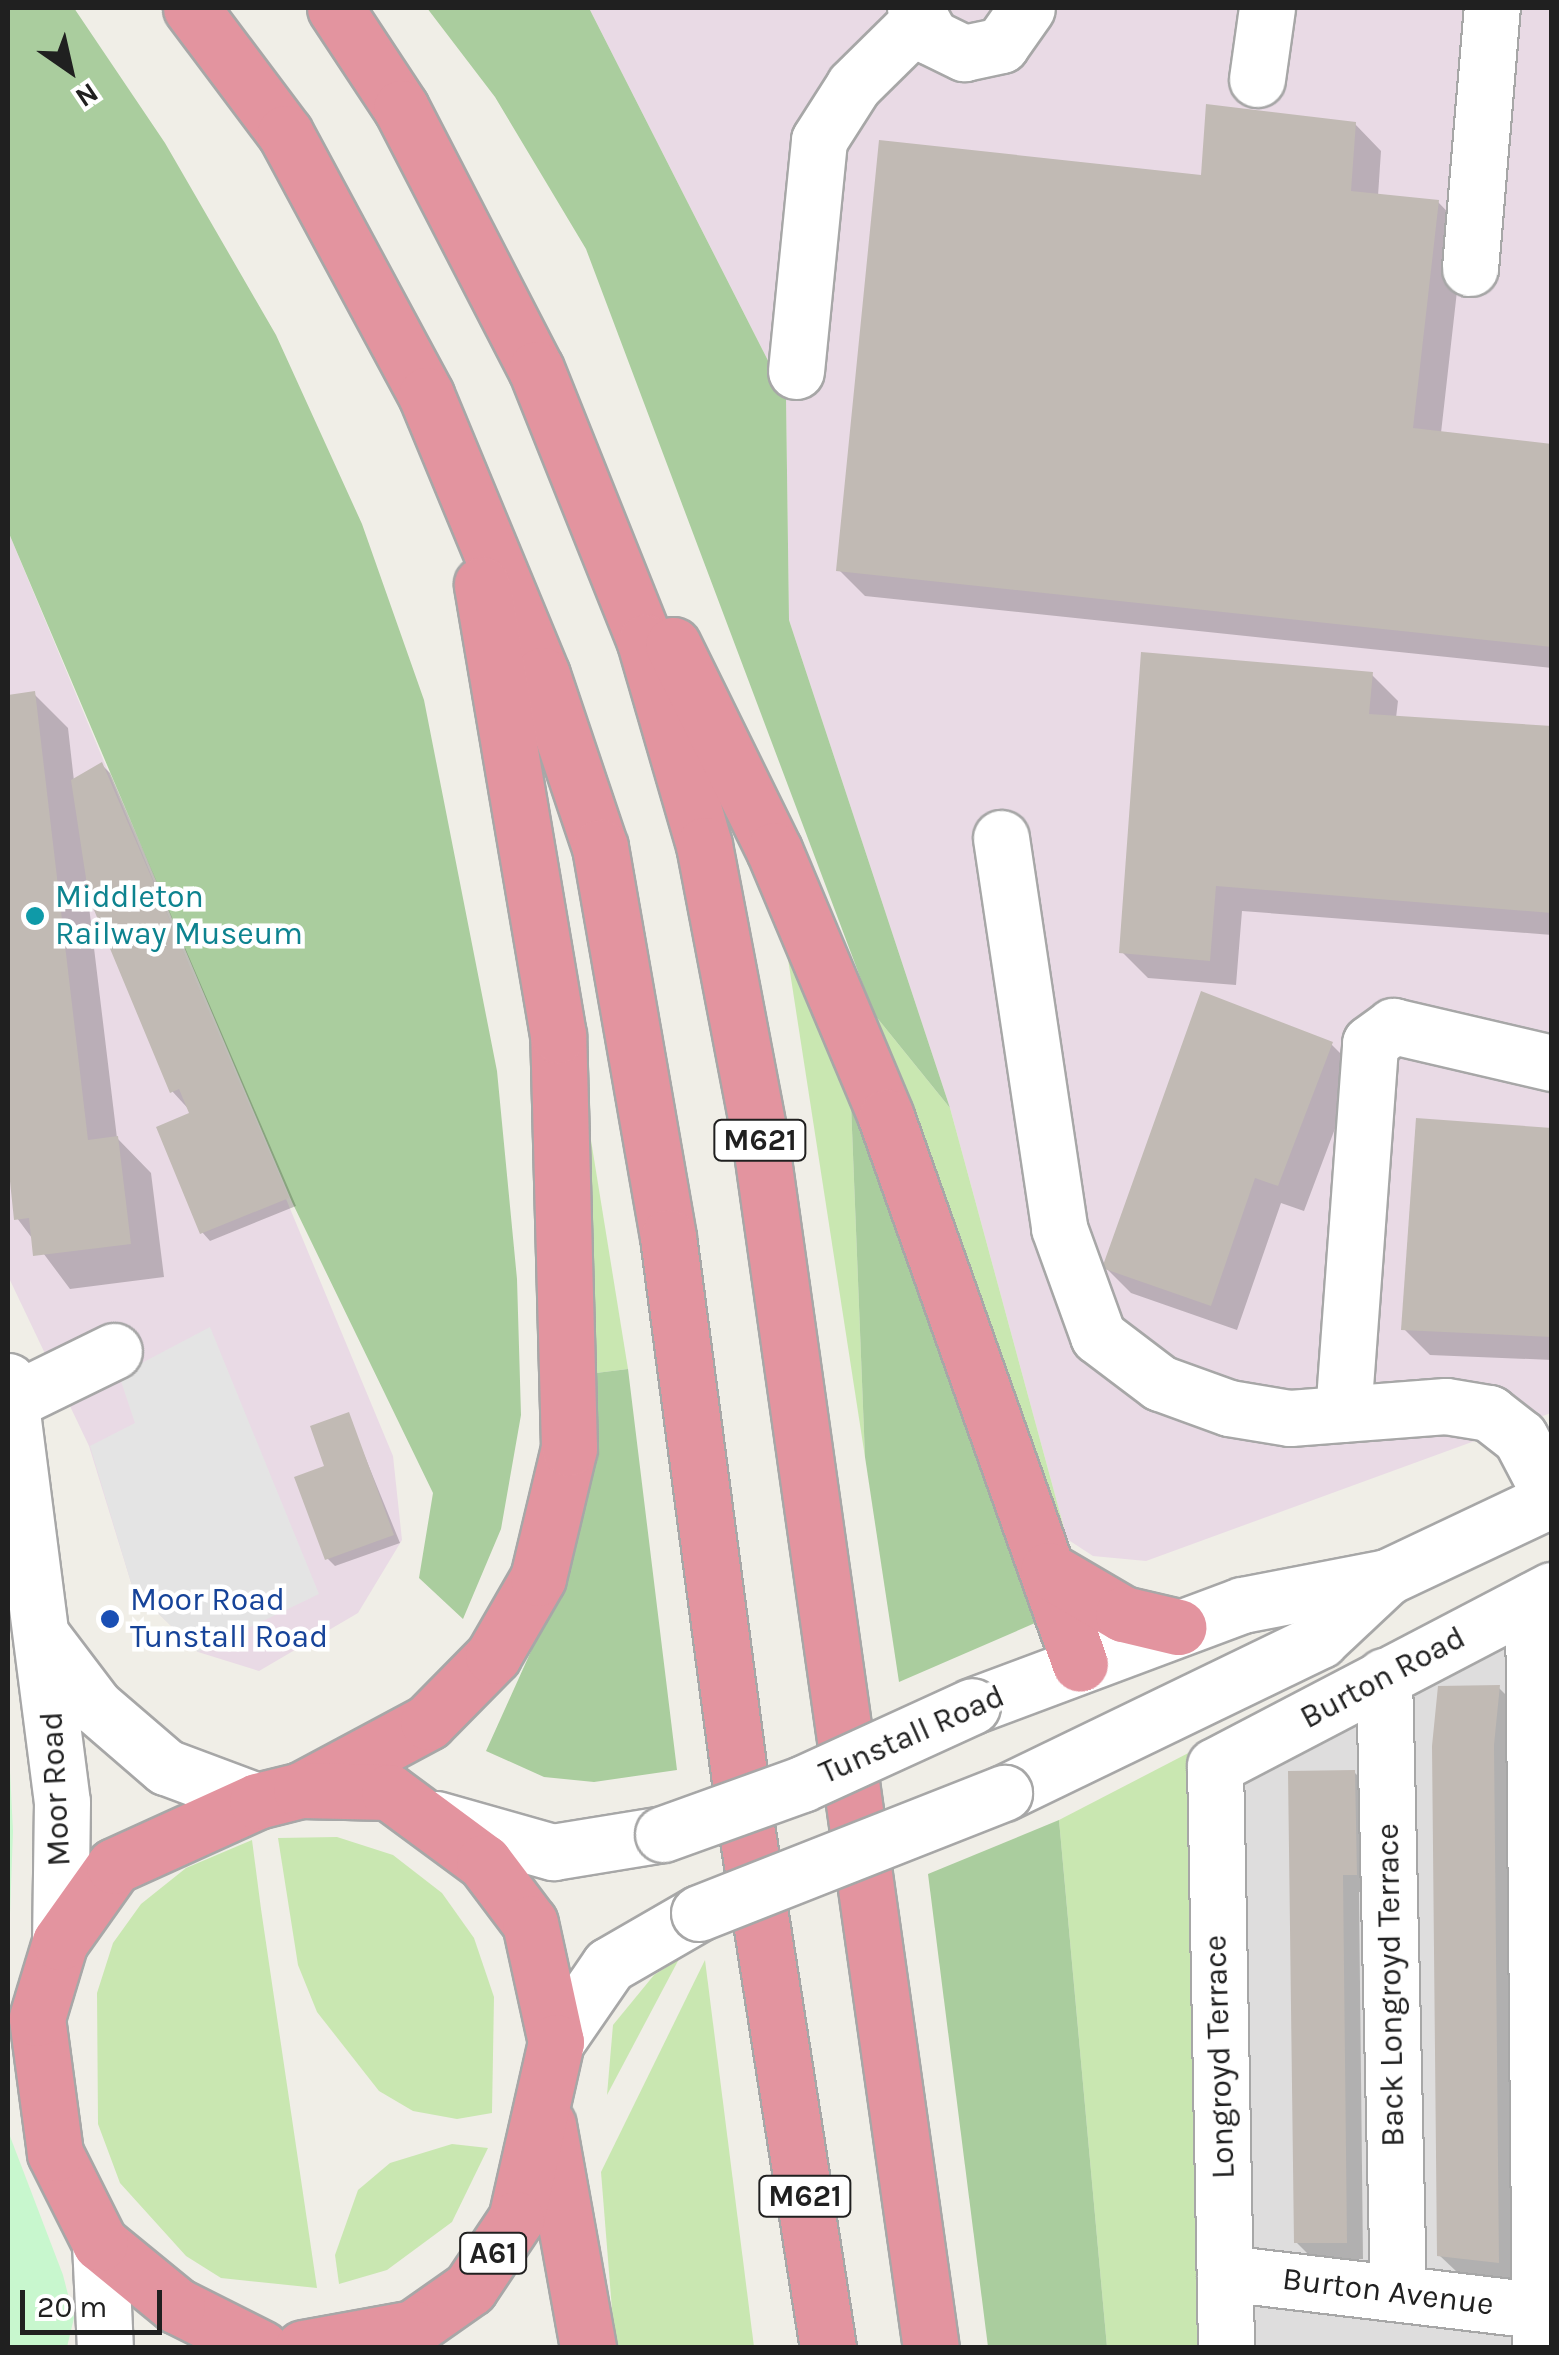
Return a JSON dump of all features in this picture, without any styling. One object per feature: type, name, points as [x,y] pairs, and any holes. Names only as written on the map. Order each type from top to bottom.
[{"type":"highway","name":"M621","points":[[191,8],[285,133],[426,395],[468,495],[600,848],[668,1237],[828,2348]]},
{"type":"highway","name":"M621","points":[[335,8],[401,108],[536,369],[645,642],[704,845],[761,1145],[932,2348]]},
{"type":"highway","points":[[536,369],[774,850],[886,1117],[1080,1664]]},
{"type":"highway","points":[[279,1796],[428,1722],[494,1656],[538,1578],[569,1448],[558,1035],[468,495]]},
{"type":"highway","points":[[1048,1570],[1123,1614],[1178,1627]]},
{"type":"highway","name":"A61","points":[[261,2348],[176,2306],[100,2243],[55,2154],[39,2037],[60,1942],[114,1866],[279,1796],[389,1792],[436,1819],[530,1923],[556,2042],[545,2108],[516,2219],[470,2288],[428,2338],[304,2348]]},
{"type":"highway","points":[[782,2045],[815,2348]]},
{"type":"highway","name":"A61","points":[[545,2108],[588,2348]]},
{"type":"street","points":[[796,371],[819,140],[854,85],[917,14],[946,48],[983,52],[1016,33],[1028,8]]},
{"type":"street","points":[[1257,79],[1267,8]]},
{"type":"street","points":[[1470,268],[1492,8]]},
{"type":"street","points":[[1000,838],[1059,1228],[1098,1336],[1160,1383],[1229,1408],[1290,1418],[1490,1413],[1520,1437],[1552,1499]]},
{"type":"street","points":[[1343,1414],[1370,1044],[1393,1026],[1552,1063]]},
{"type":"street","points":[[12,1390],[114,1351]]},
{"type":"street","name":"Moor Road","points":[[12,1390],[62,1802],[60,1942]]},
{"type":"street","name":"Tunstall Road","points":[[436,1819],[553,1852],[663,1834],[802,1784],[972,1706],[1178,1627],[1301,1589],[1387,1577],[1552,1499]]},
{"type":"street","name":"Tunstall Road","points":[[556,2042],[609,1965],[700,1914],[1074,1762],[1320,1640],[1387,1577]]},
{"type":"street","points":[[1542,1595],[1544,2324]]},
{"type":"street","name":"Burton Road","points":[[1215,1766],[1542,1595]]},
{"type":"street","name":"Moor Road","points":[[44,1637],[95,1706],[166,1766],[279,1796]]},
{"type":"street","points":[[1074,1762],[1080,1664]]},
{"type":"street","name":"Back Longroyd Terrace","points":[[1384,1676],[1398,2294]]},
{"type":"street","name":"Longroyd Terrace","points":[[1215,1766],[1226,2348]]},
{"type":"street","points":[[100,2243],[105,2348]]},
{"type":"street","name":"Burton Avenue","points":[[1225,2272],[1398,2294],[1544,2324]]},
{"type":"shaded area","points":[[589,8],[1551,8],[1551,1413],[1146,1561],[1093,1556],[1067,1539],[950,1108],[789,620],[786,396]]},
{"type":"shaded area","points":[[8,531],[393,1456],[402,1540],[358,1613],[259,1671],[198,1652],[133,1589],[89,1446],[8,1276]]},
{"type":"shaded area","points":[[210,1327],[319,1594],[198,1652],[133,1589],[90,1446],[135,1423],[119,1375]]},
{"type":"shaded area","points":[[1551,1565],[1551,2347],[1204,2347],[1198,1748]]},
{"type":"green space","points":[[8,8],[74,8],[165,143],[276,335],[362,524],[424,700],[497,1071],[517,1279],[521,1415],[501,1529],[463,1619],[419,1578],[433,1493],[292,1202],[8,531]]},
{"type":"green space","points":[[427,8],[589,8],[786,396],[789,620],[950,1108],[874,1014],[586,249],[495,97]]},
{"type":"green space","points":[[798,955],[851,1104],[865,1457],[788,959]]},
{"type":"green space","points":[[567,992],[628,1369],[596,1373]]},
{"type":"green space","points":[[874,1014],[950,1108],[1067,1539]]},
{"type":"green space","points":[[851,1104],[1035,1623],[899,1682],[865,1457]]},
{"type":"green space","points":[[628,1369],[677,1770],[594,1782],[544,1777],[486,1751],[568,1569],[596,1373]]},
{"type":"green space","points":[[8,1731],[13,1831],[8,1970]]},
{"type":"green space","points":[[1198,1748],[1204,2347],[1107,2347],[1059,1820]]},
{"type":"green space","points":[[1059,1820],[1107,2347],[988,2347],[928,1874]]},
{"type":"green space","points":[[337,1837],[393,1855],[442,1893],[474,1938],[494,1997],[492,2113],[457,2119],[413,2111],[379,2091],[317,2012],[298,1965],[278,1838]]},
{"type":"green space","points":[[252,1840],[317,2288],[221,2278],[186,2256],[120,2183],[98,2124],[97,1993],[113,1943],[141,1904],[186,1868]]},
{"type":"green space","points":[[679,1959],[607,2095],[613,2025],[654,1975]]},
{"type":"green space","points":[[705,1960],[754,2347],[615,2347],[601,2172]]},
{"type":"green space","points":[[8,2131],[63,2275],[74,2318],[67,2347],[8,2347]]},
{"type":"green space","points":[[452,2144],[488,2148],[452,2222],[387,2270],[339,2284],[335,2255],[358,2190],[390,2163]]},
{"type":"building","points":[[1206,104],[1356,122],[1351,191],[1439,200],[1413,428],[1552,444],[1552,647],[836,571],[879,140],[1201,175]]},
{"type":"building","points":[[1141,652],[1373,672],[1369,714],[1552,726],[1552,913],[1216,886],[1210,961],[1119,953]]},
{"type":"building","name":"Middleton Railway Museum","points":[[35,691],[88,1140],[118,1136],[131,1244],[33,1256],[29,1218],[14,1220],[8,1162],[8,695]]},
{"type":"building","points":[[102,762],[289,1198],[200,1234],[156,1127],[189,1113],[179,1089],[170,1093],[89,898],[71,780]]},
{"type":"building","points":[[1201,991],[1333,1042],[1278,1186],[1255,1178],[1211,1306],[1102,1268]]},
{"type":"building","points":[[1416,1118],[1552,1128],[1552,1337],[1401,1330]]},
{"type":"building","points":[[349,1412],[394,1535],[325,1560],[294,1477],[324,1466],[310,1426]]},
{"type":"building","points":[[1500,1685],[1494,1745],[1499,2263],[1437,2256],[1432,1746],[1438,1686]]},
{"type":"building","points":[[1355,1770],[1357,1875],[1343,1875],[1347,2243],[1294,2243],[1288,1771]]},
{"type":"place","name":"Middleton Railway Museum","points":[[35,916]]},
{"type":"place","name":"Moor Road Tunstall Road","points":[[110,1619]]}]
